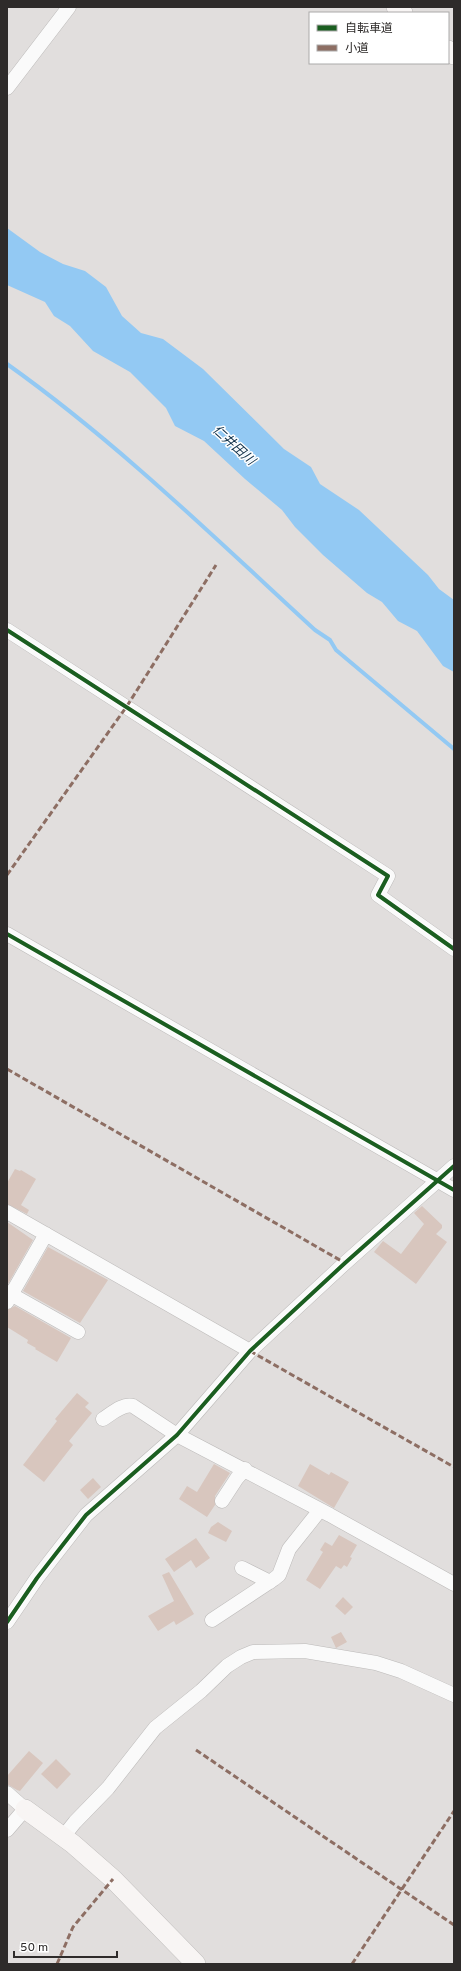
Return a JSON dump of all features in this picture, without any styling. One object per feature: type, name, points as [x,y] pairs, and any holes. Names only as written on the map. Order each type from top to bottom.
[{"type":"street","points":[[7,88],[69,7]]},
{"type":"street","points":[[7,630],[388,876],[378,895],[454,949]]},
{"type":"street","points":[[7,934],[454,1190]]},
{"type":"street","points":[[7,1622],[37,1578],[86,1515],[177,1435],[250,1351],[454,1166]]},
{"type":"street","points":[[7,1212],[250,1351]]},
{"type":"street","points":[[46,1234],[9,1296],[78,1332]]},
{"type":"street","points":[[103,1419],[129,1404],[177,1435],[320,1510],[454,1584]]},
{"type":"street","points":[[222,1501],[245,1470]]},
{"type":"street","points":[[212,1620],[270,1582],[278,1575],[290,1550],[320,1510]]},
{"type":"street","points":[[242,1568],[270,1582]]},
{"type":"street","points":[[63,1837],[75,1822],[108,1788],[155,1728],[201,1691],[227,1666],[240,1657],[253,1652],[304,1651],[376,1663],[401,1671],[454,1695]]},
{"type":"street","points":[[7,1793],[113,1879],[196,1964]]},
{"type":"street","points":[[7,1830],[25,1809]]},
{"type":"water","name":"仁井田川","points":[[7,228],[40,252],[63,264],[85,271],[106,287],[122,316],[141,333],[163,339],[203,369],[284,449],[311,467],[320,484],[359,510],[428,575],[439,589],[454,600],[454,672],[443,666],[417,631],[398,621],[382,602],[367,593],[323,555],[295,527],[282,510],[245,479],[204,441],[175,426],[166,408],[130,372],[93,351],[70,326],[54,316],[45,302],[7,285]]},
{"type":"building","points":[[15,1169],[21,1170],[36,1179],[21,1205],[29,1210],[27,1214],[7,1204],[7,1183]]},
{"type":"building","points":[[422,1206],[442,1225],[442,1228],[436,1234],[447,1242],[416,1284],[374,1252],[383,1241],[401,1254],[424,1224],[414,1213]]},
{"type":"building","points":[[7,1222],[33,1240],[8,1284],[7,1284]]},
{"type":"building","points":[[48,1247],[108,1280],[80,1323],[23,1291]]},
{"type":"building","points":[[15,1306],[71,1338],[57,1362],[35,1349],[36,1348],[27,1343],[28,1340],[7,1327],[7,1310]]},
{"type":"building","points":[[77,1393],[89,1403],[85,1407],[92,1413],[69,1441],[73,1445],[44,1482],[23,1465],[57,1421],[55,1419]]},
{"type":"building","points":[[214,1464],[230,1473],[215,1496],[215,1505],[207,1517],[179,1499],[187,1486],[197,1492]]},
{"type":"building","points":[[310,1464],[329,1475],[331,1472],[349,1482],[334,1508],[298,1486]]},
{"type":"building","points":[[93,1478],[101,1487],[88,1499],[80,1490]]},
{"type":"building","points":[[218,1522],[232,1531],[226,1542],[208,1533],[211,1527]]},
{"type":"building","points":[[339,1535],[357,1545],[350,1557],[352,1558],[347,1567],[344,1565],[341,1569],[336,1566],[320,1589],[306,1580],[323,1552],[320,1550],[325,1542],[332,1546]]},
{"type":"building","points":[[196,1538],[210,1558],[196,1568],[191,1560],[174,1572],[165,1559]]},
{"type":"building","points":[[169,1572],[194,1614],[176,1625],[174,1621],[158,1631],[148,1616],[174,1601],[162,1575]]},
{"type":"building","points":[[343,1597],[353,1607],[345,1615],[335,1606]]},
{"type":"building","points":[[341,1632],[347,1642],[336,1648],[331,1637]]},
{"type":"building","points":[[29,1751],[43,1763],[20,1791],[7,1784],[7,1776]]},
{"type":"building","points":[[56,1759],[71,1774],[57,1789],[41,1774]]},
{"type":"waterway","points":[[7,364],[88,426],[166,492],[315,630],[330,640],[336,650],[454,749]]},
{"type":"marked path","points":[[7,875],[127,706],[216,565]]},
{"type":"marked path","points":[[7,1069],[345,1263]]},
{"type":"marked path","points":[[250,1351],[454,1467]]},
{"type":"marked path","points":[[196,1750],[454,1925]]},
{"type":"marked path","points":[[352,1964],[454,1811]]},
{"type":"marked path","points":[[57,1964],[73,1927],[113,1879]]},
{"type":"cycle path","points":[[7,630],[388,876],[378,895],[454,949]]},
{"type":"cycle path","points":[[7,934],[454,1190]]},
{"type":"cycle path","points":[[7,1622],[37,1578],[86,1515],[177,1435],[250,1351],[345,1263],[454,1166]]}]
